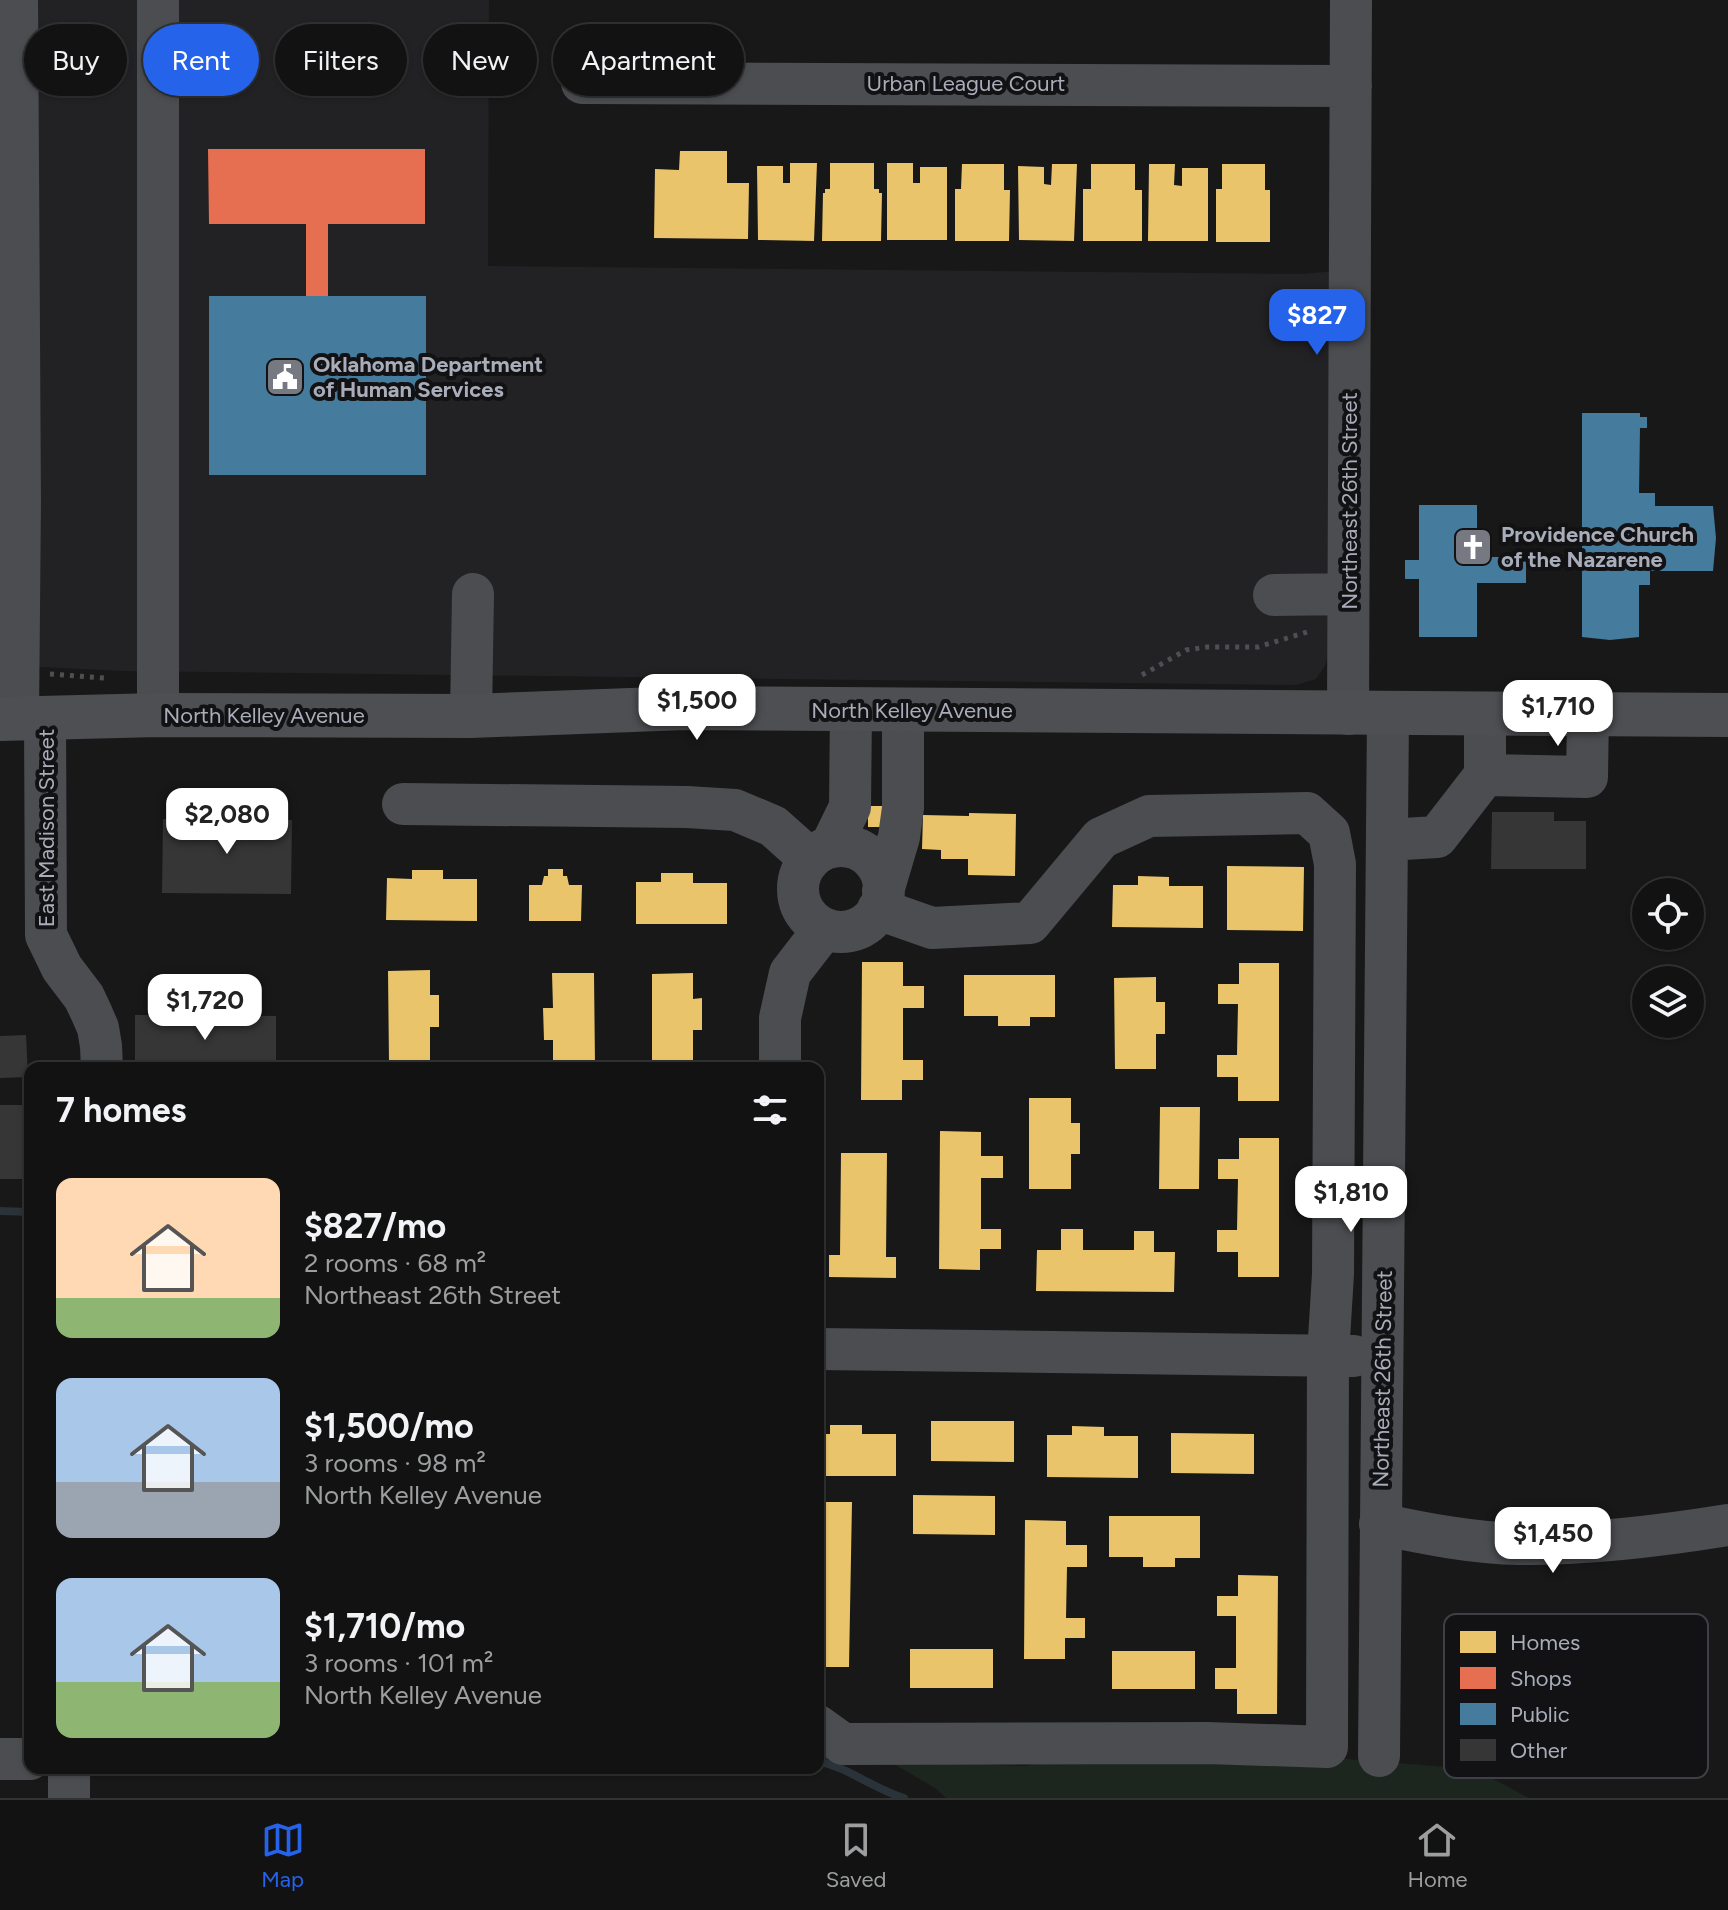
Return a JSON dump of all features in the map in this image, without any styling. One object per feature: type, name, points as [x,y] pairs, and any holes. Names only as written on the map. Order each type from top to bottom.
[{"type":"main road","name":"North Kelley Avenue","points":[[21,718],[471,716],[685,708],[1728,715]]},
{"type":"street","name":"East Madison Street","points":[[17,0],[21,718],[46,935],[62,968],[84,997],[92,1014],[98,1028],[102,1062]]},
{"type":"street","points":[[158,0],[158,715]]},
{"type":"street","name":"Northeast 26th Street","points":[[1351,0],[1348,594],[1387,840],[1379,1756]]},
{"type":"street","name":"Urban League Court","points":[[744,83],[1351,86]]},
{"type":"street","points":[[471,716],[473,594]]},
{"type":"street","points":[[1274,595],[1348,594]]},
{"type":"street","points":[[851,709],[850,807],[820,852],[802,870],[798,884],[798,898],[812,921],[824,929],[837,932],[863,926],[874,916],[881,900],[899,837],[903,808],[903,710]]},
{"type":"street","points":[[1387,840],[1437,837],[1485,775],[1485,714]]},
{"type":"street","points":[[1485,775],[1587,777],[1588,714]]},
{"type":"street","points":[[403,804],[735,810],[773,826],[820,852],[844,846],[857,849],[877,866],[882,878],[881,900]]},
{"type":"street","points":[[824,1730],[843,1744],[1207,1743],[1327,1747],[1328,1355],[1333,1274],[1335,958],[1335,864],[1329,833],[1307,813],[1149,816],[1101,838],[1030,923],[932,928],[881,900]]},
{"type":"street","points":[[780,1062],[780,1018],[790,973],[824,929]]},
{"type":"street","points":[[824,1349],[1383,1357]]},
{"type":"street","points":[[1380,1524],[1427,1534],[1520,1544],[1602,1541],[1728,1525]]},
{"type":"street","points":[[0,1759],[24,1759]]},
{"type":"street","points":[[69,1774],[69,1798]]},
{"type":"shaded area","points":[[0,0],[489,0],[489,24],[423,24],[423,96],[489,96],[488,266],[1302,274],[1336,271],[1331,645],[1325,666],[1316,679],[1296,685],[122,671],[0,665]]},
{"type":"shaded area","points":[[1148,1750],[1308,1756],[1444,1767],[1444,1778],[1492,1778],[1529,1798],[946,1798],[935,1788],[887,1760],[1022,1766]]},
{"type":"building: Homes","points":[[680,151],[727,151],[727,183],[749,183],[748,239],[654,238],[655,169],[679,170]]},
{"type":"building: Homes","points":[[790,163],[817,163],[814,241],[758,240],[757,166],[783,166],[783,183],[790,183]]},
{"type":"building: Homes","points":[[830,163],[874,163],[874,189],[882,193],[881,241],[822,241],[823,193],[825,189],[830,189]]},
{"type":"building: Homes","points":[[887,163],[913,163],[913,183],[920,183],[920,167],[947,167],[947,240],[887,240]]},
{"type":"building: Homes","points":[[962,164],[1004,164],[1004,190],[1010,190],[1009,241],[955,241],[955,189],[961,189]]},
{"type":"building: Homes","points":[[1052,164],[1077,164],[1074,241],[1019,240],[1018,166],[1044,167],[1044,184],[1051,185]]},
{"type":"building: Homes","points":[[1091,164],[1135,164],[1135,190],[1142,190],[1142,241],[1083,241],[1083,189],[1091,189]]},
{"type":"building: Homes","points":[[1149,164],[1175,164],[1174,185],[1182,186],[1182,168],[1208,168],[1208,241],[1148,241]]},
{"type":"building: Homes","points":[[1222,164],[1265,164],[1265,190],[1270,190],[1270,242],[1216,242],[1216,189],[1222,189]]},
{"type":"building: Homes","points":[[868,806],[882,806],[882,827],[868,827]]},
{"type":"building: Homes","points":[[969,813],[1016,814],[1015,876],[968,875],[968,859],[941,859],[941,850],[922,849],[923,815],[969,816]]},
{"type":"building: Homes","points":[[1227,866],[1304,867],[1303,931],[1227,930]]},
{"type":"building: Homes","points":[[548,869],[563,869],[563,876],[567,876],[569,885],[582,885],[581,921],[529,921],[529,885],[542,885],[544,876],[548,876]]},
{"type":"building: Homes","points":[[412,870],[443,870],[443,879],[477,879],[477,921],[386,920],[387,878],[412,879]]},
{"type":"building: Homes","points":[[661,873],[693,873],[693,883],[727,883],[727,924],[636,924],[636,882],[661,882]]},
{"type":"building: Homes","points":[[1138,876],[1169,877],[1169,886],[1203,886],[1203,928],[1112,927],[1113,885],[1138,885]]},
{"type":"building: Homes","points":[[862,962],[903,962],[903,986],[924,986],[924,1008],[903,1008],[903,1060],[923,1060],[923,1080],[902,1080],[902,1100],[861,1100]]},
{"type":"building: Homes","points":[[1239,963],[1279,963],[1279,1101],[1238,1101],[1238,1077],[1217,1077],[1217,1055],[1237,1055],[1238,1004],[1218,1004],[1218,984],[1239,984]]},
{"type":"building: Homes","points":[[430,970],[430,995],[439,995],[439,1027],[430,1027],[430,1061],[389,1062],[388,971]]},
{"type":"building: Homes","points":[[552,973],[594,973],[595,1062],[553,1062],[553,1040],[544,1040],[543,1008],[553,1008]]},
{"type":"building: Homes","points":[[693,973],[693,999],[702,998],[702,1030],[693,1030],[693,1062],[652,1062],[652,974]]},
{"type":"building: Homes","points":[[964,975],[1055,975],[1055,1017],[1030,1017],[1030,1026],[998,1026],[998,1016],[964,1016]]},
{"type":"building: Homes","points":[[1156,977],[1156,1002],[1165,1002],[1165,1034],[1156,1034],[1156,1069],[1115,1069],[1114,978]]},
{"type":"building: Homes","points":[[1029,1098],[1071,1098],[1071,1123],[1080,1123],[1080,1154],[1071,1154],[1071,1189],[1029,1189]]},
{"type":"building: Homes","points":[[1160,1107],[1200,1107],[1199,1189],[1159,1189]]},
{"type":"building: Homes","points":[[940,1131],[981,1132],[981,1156],[1003,1156],[1003,1178],[981,1178],[981,1229],[1001,1229],[1001,1249],[980,1249],[980,1270],[939,1269]]},
{"type":"building: Homes","points":[[1239,1138],[1279,1138],[1279,1277],[1238,1277],[1238,1252],[1217,1252],[1217,1230],[1237,1230],[1238,1179],[1218,1179],[1218,1159],[1239,1159]]},
{"type":"building: Homes","points":[[841,1153],[887,1153],[886,1257],[896,1257],[896,1278],[829,1277],[829,1255],[840,1255]]},
{"type":"building: Homes","points":[[1061,1229],[1083,1229],[1083,1250],[1134,1250],[1134,1231],[1154,1231],[1154,1252],[1175,1252],[1174,1292],[1036,1291],[1037,1250],[1061,1250]]},
{"type":"building: Homes","points":[[931,1421],[1014,1421],[1014,1462],[931,1461]]},
{"type":"building: Homes","points":[[830,1425],[862,1425],[862,1434],[896,1434],[896,1476],[824,1476],[824,1434],[830,1434]]},
{"type":"building: Homes","points":[[1072,1426],[1104,1427],[1104,1436],[1138,1436],[1138,1478],[1047,1477],[1047,1435],[1072,1435]]},
{"type":"building: Homes","points":[[1171,1433],[1254,1434],[1254,1474],[1171,1473]]},
{"type":"building: Homes","points":[[913,1495],[995,1496],[995,1535],[913,1534]]},
{"type":"building: Homes","points":[[824,1502],[852,1502],[849,1667],[824,1667]]},
{"type":"building: Homes","points":[[1109,1516],[1200,1516],[1200,1558],[1175,1558],[1175,1567],[1143,1567],[1143,1557],[1109,1557]]},
{"type":"building: Homes","points":[[1025,1520],[1066,1521],[1066,1545],[1087,1545],[1087,1567],[1067,1567],[1066,1618],[1085,1618],[1085,1638],[1065,1638],[1065,1659],[1024,1659]]},
{"type":"building: Homes","points":[[1238,1575],[1278,1576],[1277,1714],[1237,1714],[1237,1689],[1215,1689],[1215,1668],[1236,1668],[1236,1616],[1217,1616],[1217,1596],[1238,1596]]},
{"type":"building: Homes","points":[[910,1649],[993,1649],[993,1688],[910,1688]]},
{"type":"building: Homes","points":[[1112,1651],[1195,1651],[1195,1689],[1112,1689]]},
{"type":"building: Shops","points":[[208,149],[425,149],[425,224],[328,224],[328,296],[306,296],[306,224],[209,224]]},
{"type":"building: Public","points":[[209,296],[426,296],[426,475],[209,475]]},
{"type":"building: Public","points":[[1582,413],[1640,413],[1640,417],[1647,417],[1647,428],[1640,428],[1639,493],[1655,493],[1655,506],[1713,506],[1716,538],[1713,571],[1650,571],[1650,585],[1639,585],[1639,637],[1610,640],[1582,637]]},
{"type":"building: Public","points":[[1419,505],[1477,505],[1477,557],[1526,557],[1526,583],[1477,583],[1477,637],[1419,637],[1419,579],[1405,579],[1405,560],[1419,560]]},
{"type":"building: Other","points":[[1492,812],[1554,812],[1554,821],[1586,821],[1586,869],[1491,869]]},
{"type":"building: Other","points":[[163,819],[292,820],[291,894],[162,893]]},
{"type":"building: Other","points":[[135,1015],[276,1016],[276,1062],[135,1062]]},
{"type":"building: Other","points":[[26,1035],[27,1062],[24,1062],[24,1077],[0,1078],[0,1036]]},
{"type":"building: Other","points":[[0,1105],[24,1105],[24,1179],[0,1179]]},
{"type":"waterway","points":[[0,1211],[24,1212]]},
{"type":"waterway","points":[[824,1763],[904,1798]]},
{"type":"place","name":"Oklahoma Department of Human Services","points":[[285,377]]},
{"type":"place","name":"Providence Church of the Nazarene","points":[[1473,547]]}]
